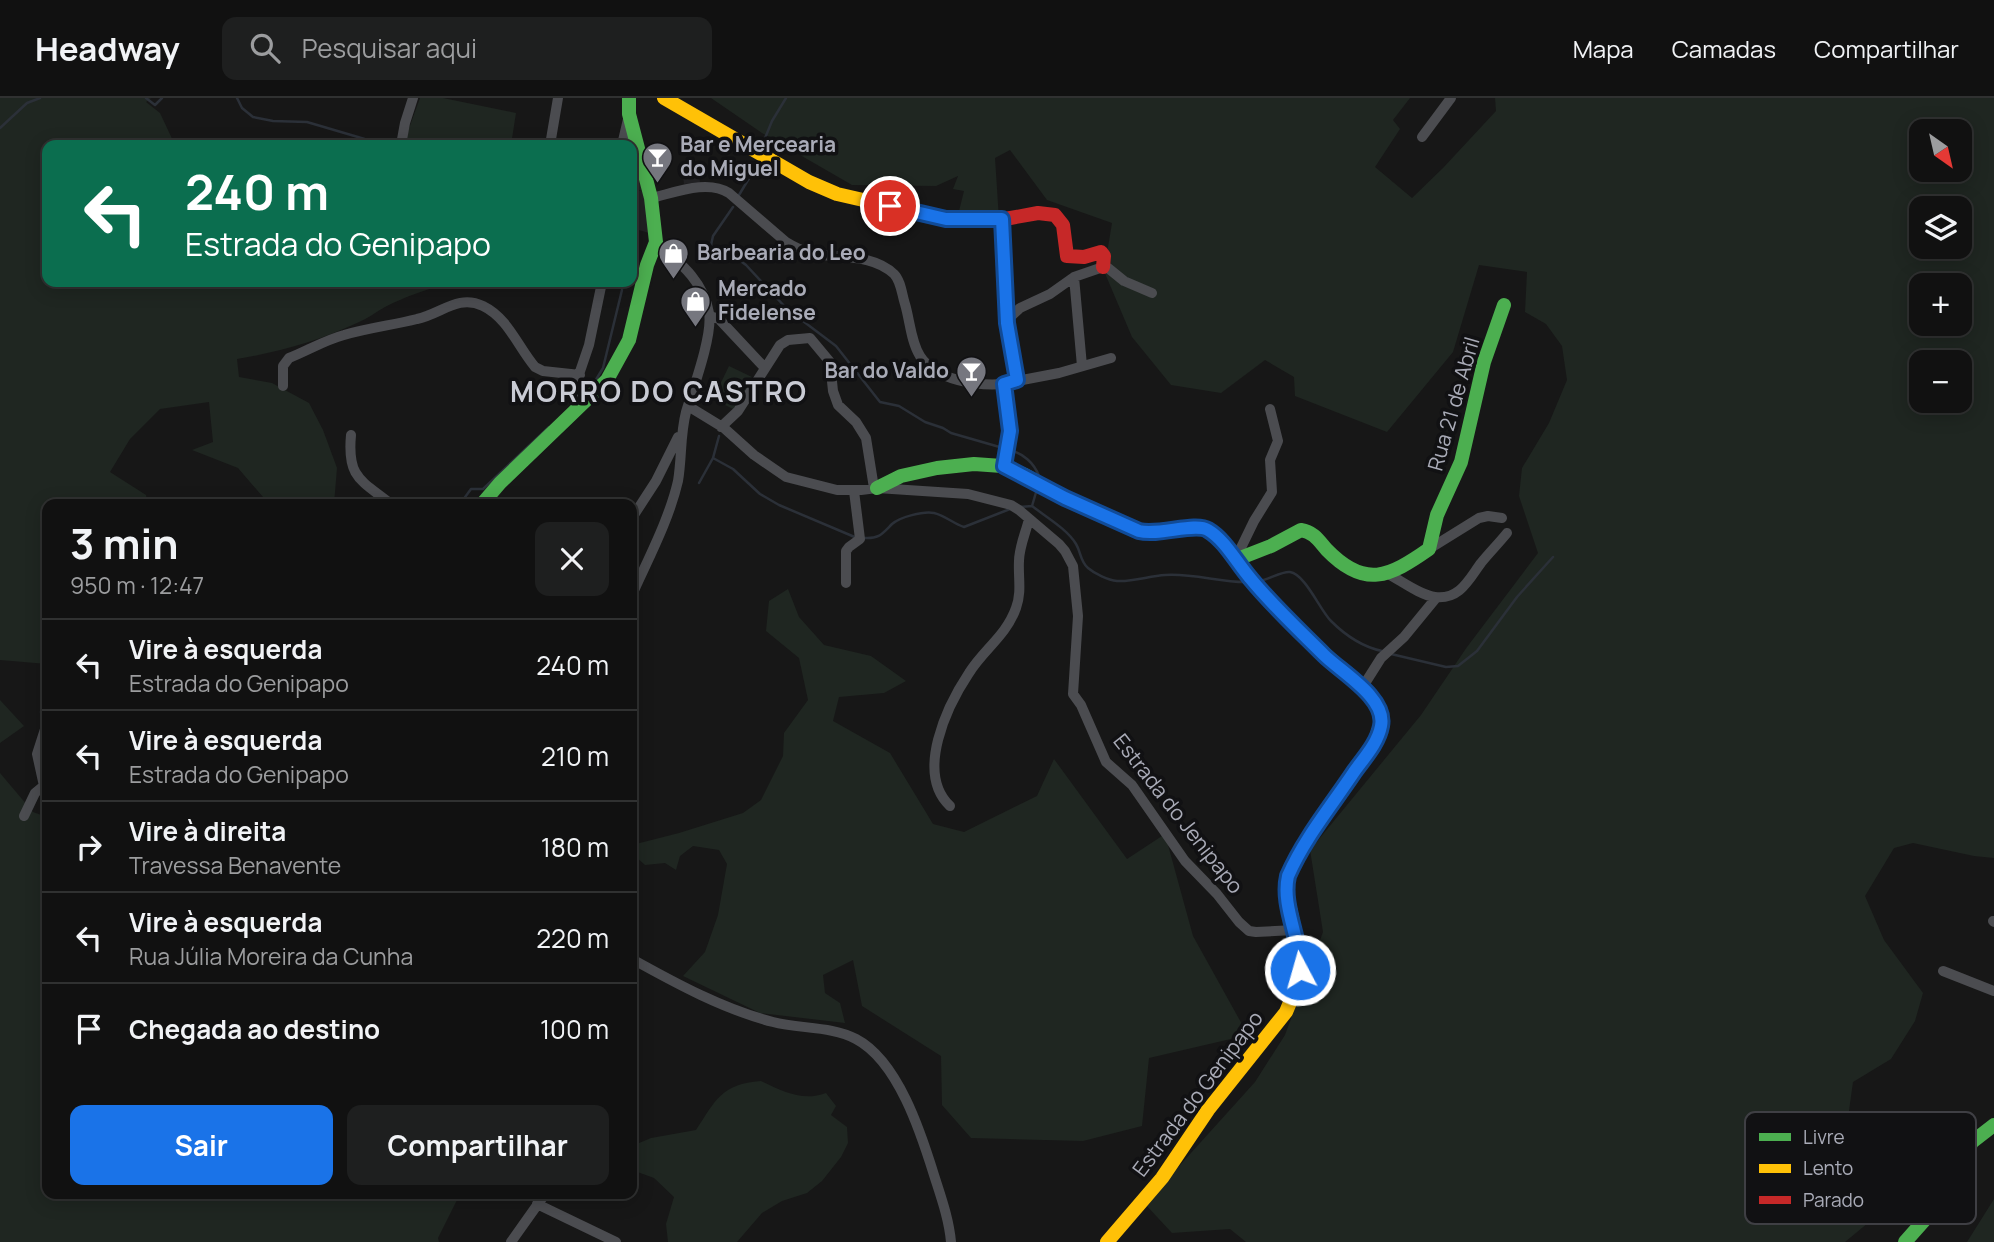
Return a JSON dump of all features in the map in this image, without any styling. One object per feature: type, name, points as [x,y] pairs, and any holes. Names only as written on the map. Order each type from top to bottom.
[{"type":"street","points":[[402,140],[413,98]]},
{"type":"street","points":[[551,140],[558,98]]},
{"type":"street","points":[[629,98],[629,121],[634,140]]},
{"type":"street","points":[[664,98],[808,182],[837,194],[946,219],[1002,219],[1038,213],[1055,215],[1063,225],[1067,256],[1084,257],[1101,252],[1104,256],[1102,267]]},
{"type":"street","points":[[1422,137],[1451,98]]},
{"type":"street","points":[[623,140],[629,121]]},
{"type":"street","points":[[486,499],[607,380],[622,356],[656,242],[651,198],[637,149]]},
{"type":"street","points":[[651,198],[701,187],[719,187],[795,247],[810,252],[860,258],[891,272],[899,282],[916,347],[926,363],[944,375],[964,382],[1004,384],[1059,373],[1111,358]]},
{"type":"street","points":[[1002,219],[1007,320],[1017,380]]},
{"type":"street","points":[[637,510],[656,481],[681,430],[702,361],[710,316],[700,288],[688,268],[656,242]]},
{"type":"street","points":[[1007,320],[1020,308],[1049,294],[1074,277],[1102,267],[1108,268],[1124,281],[1152,293]]},
{"type":"street","points":[[1074,277],[1082,366]]},
{"type":"street","points":[[580,407],[572,394],[597,313],[601,287]]},
{"type":"street","points":[[283,386],[283,366],[289,358],[346,334],[417,320],[453,303],[463,302],[481,305],[493,312],[505,323],[536,366],[543,371],[580,374]]},
{"type":"street","name":"Rua 21 de Abril","points":[[1429,549],[1437,515],[1461,462],[1484,362],[1504,305]]},
{"type":"street","points":[[710,316],[719,319],[765,368]]},
{"type":"street","points":[[721,427],[738,411],[784,342],[806,337],[813,339],[830,362],[833,391],[838,405],[856,422],[866,438],[875,488]]},
{"type":"street","points":[[1004,384],[1010,431],[1004,466]]},
{"type":"street","name":"Estrada do Jenipapo","points":[[688,406],[721,427],[786,477],[819,487],[854,491],[875,488],[968,495],[1011,505],[1059,544],[1073,566],[1077,616],[1073,694],[1081,705],[1107,762],[1132,785],[1191,868],[1244,927],[1256,932],[1295,930]]},
{"type":"street","points":[[1236,559],[1254,521],[1272,492],[1270,460],[1278,441],[1270,409]]},
{"type":"street","points":[[637,583],[668,511],[677,482],[681,430]]},
{"type":"street","points":[[351,435],[349,454],[353,471],[385,499]]},
{"type":"street","name":"Estrada do Genipapo","points":[[875,488],[894,477],[920,470],[1004,466],[1065,498],[1148,534],[1196,527],[1206,529],[1217,537],[1295,626],[1362,688],[1380,710],[1383,718],[1377,739],[1293,864],[1288,876],[1288,902],[1300,956],[1295,998],[1208,1110],[1163,1178],[1107,1242]]},
{"type":"street","points":[[846,583],[846,551],[860,539],[854,491]]},
{"type":"street","points":[[1236,559],[1273,546],[1300,530],[1307,530],[1341,564],[1367,576],[1390,575],[1479,518],[1502,518]]},
{"type":"street","points":[[950,806],[938,789],[935,760],[937,739],[953,701],[970,671],[1005,631],[1016,609],[1020,581],[1018,561],[1029,519]]},
{"type":"street","points":[[1362,688],[1381,658],[1404,637],[1436,598],[1461,591],[1507,533]]},
{"type":"street","points":[[1390,575],[1436,598]]},
{"type":"street","points":[[42,738],[37,758],[42,771]]},
{"type":"street","points":[[24,816],[35,793],[42,787]]},
{"type":"street","points":[[637,962],[688,990],[748,1015],[789,1026],[843,1034],[872,1050],[895,1079],[911,1108],[947,1215],[951,1242]]},
{"type":"street","points":[[1942,971],[1994,992]]},
{"type":"street","points":[[1976,1139],[1994,1125]]},
{"type":"street","points":[[511,1242],[541,1199]]},
{"type":"street","points":[[537,1204],[616,1242]]},
{"type":"street","points":[[1905,1242],[1921,1224]]},
{"type":"shaded area","points":[[0,98],[151,98],[146,102],[160,113],[173,140],[42,140],[42,287],[436,287],[401,299],[328,335],[237,359],[239,377],[272,383],[309,403],[323,430],[337,468],[334,499],[265,499],[238,468],[192,450],[213,442],[209,402],[160,409],[130,439],[110,472],[146,495],[147,499],[42,499],[42,664],[0,660]]},
{"type":"shaded area","points":[[420,98],[443,98],[516,113],[512,140],[405,140]]},
{"type":"shaded area","points":[[711,98],[1410,98],[1393,120],[1400,129],[1375,167],[1412,198],[1496,111],[1495,98],[1994,98],[1994,858],[1913,843],[1894,848],[1865,896],[1884,940],[1923,993],[1915,1021],[1891,1059],[1853,1082],[1849,1112],[1745,1112],[1745,1224],[1867,1224],[1845,1242],[1246,1242],[1230,1229],[1172,1233],[1145,1204],[1255,1082],[1285,1035],[1323,932],[1310,850],[1421,715],[1467,647],[1538,553],[1519,496],[1522,468],[1549,423],[1567,380],[1562,346],[1546,324],[1525,312],[1527,272],[1479,265],[1453,352],[1387,432],[1295,396],[1294,377],[1265,360],[1221,393],[1171,385],[1132,337],[1104,271],[1112,223],[1047,200],[1010,150],[995,158],[999,219],[958,215],[964,191],[953,189],[958,176],[936,186],[852,185],[762,133]]},
{"type":"shaded area","points":[[634,126],[637,140],[623,140],[624,127]]},
{"type":"shaded area","points":[[637,141],[647,191],[637,190]]},
{"type":"shaded area","points":[[698,167],[700,182],[684,184],[682,170]]},
{"type":"shaded area","points":[[637,191],[644,191],[649,233],[637,229]]},
{"type":"shaded area","points":[[729,366],[752,377],[735,410],[713,399]]},
{"type":"shaded area","points":[[788,589],[799,617],[824,645],[871,656],[906,681],[884,693],[839,697],[833,721],[890,753],[933,824],[964,832],[1037,796],[1054,759],[1127,859],[1165,834],[1193,936],[1248,1035],[1149,1058],[1142,1126],[1083,1141],[971,1138],[942,1105],[941,1056],[862,1006],[853,960],[823,975],[825,993],[840,1003],[845,1023],[760,1013],[683,976],[705,952],[718,915],[727,864],[719,850],[693,846],[680,856],[676,870],[665,863],[645,865],[637,858],[637,844],[743,813],[761,800],[783,756],[784,733],[808,700],[799,658],[766,631],[769,601]]},
{"type":"shaded area","points":[[0,700],[24,726],[0,743]]},
{"type":"shaded area","points":[[0,773],[33,812],[42,815],[42,1199],[458,1199],[438,1238],[439,1242],[0,1242]]},
{"type":"shaded area","points":[[761,1081],[801,1096],[826,1093],[836,1106],[831,1115],[847,1127],[848,1143],[841,1157],[822,1181],[807,1193],[782,1201],[762,1213],[737,1242],[668,1242],[666,1224],[674,1197],[654,1178],[637,1172],[637,1144],[651,1138],[696,1130],[721,1095],[748,1083]]},
{"type":"shaded area","points":[[1994,1199],[1994,1242],[1967,1242]]},
{"type":"waterway","points":[[0,128],[27,103],[40,98]]},
{"type":"waterway","points":[[146,98],[155,105],[162,98]]},
{"type":"waterway","points":[[237,98],[242,108],[253,117],[273,121],[307,122],[368,140]]},
{"type":"waterway","points":[[761,148],[772,121],[786,98]]},
{"type":"waterway","points":[[739,195],[760,160]]},
{"type":"waterway","points":[[711,245],[713,236],[733,207]]},
{"type":"waterway","points":[[704,243],[728,252],[746,265],[787,309],[836,346],[880,402],[899,406],[925,422],[951,433],[1003,448]]},
{"type":"waterway","points":[[594,383],[603,368],[622,290]]},
{"type":"waterway","points":[[464,499],[471,489],[483,489],[549,427]]},
{"type":"waterway","points":[[699,483],[713,458],[719,436]]},
{"type":"waterway","points":[[1009,450],[1027,459],[1039,476]]},
{"type":"waterway","points":[[713,458],[733,469],[760,494],[779,505],[857,538]]},
{"type":"waterway","points":[[1032,506],[1037,489]]},
{"type":"waterway","points":[[1020,507],[1032,506],[1062,528],[1076,544],[1085,565],[1110,579],[1123,581],[1175,575],[1245,582]]},
{"type":"waterway","points":[[864,538],[877,537],[896,521],[918,514],[938,514],[964,527],[1010,509]]},
{"type":"waterway","points":[[1391,654],[1446,667],[1458,666],[1477,651],[1517,597],[1553,557]]},
{"type":"waterway","points":[[1259,581],[1286,572],[1296,574],[1336,626],[1348,636],[1382,651]]},
{"type":"traffic: fast","points":[[629,98],[629,114],[636,140]]},
{"type":"traffic: fast","points":[[486,499],[607,380],[629,340],[647,265],[656,242],[651,198],[637,145]]},
{"type":"traffic: fast","points":[[1235,560],[1271,546],[1301,530],[1313,535],[1341,562],[1365,574],[1389,572],[1429,549],[1437,515],[1461,462],[1484,362],[1504,305]]},
{"type":"traffic: fast","points":[[877,488],[901,476],[937,468],[974,464],[1002,466],[1139,531],[1156,532],[1195,527],[1208,530],[1286,617],[1370,696],[1377,705],[1381,722]]},
{"type":"traffic: fast","points":[[1976,1139],[1994,1125]]},
{"type":"traffic: fast","points":[[1905,1242],[1921,1224]]},
{"type":"traffic: slow","points":[[664,98],[809,182],[837,194],[946,219],[962,219]]},
{"type":"traffic: slow","points":[[1107,1242],[1162,1178],[1208,1110],[1286,1012],[1296,988],[1299,964],[1297,940],[1287,895],[1288,876],[1310,836],[1374,744],[1381,722]]},
{"type":"traffic: jam","points":[[962,219],[1005,219],[1038,213],[1055,215],[1063,225],[1067,256],[1084,257],[1101,252],[1104,256],[1103,267]]},
{"type":"place","name":"Bar e Mercearia do Miguel","points":[[657,184]]},
{"type":"place","name":"Barbearia do Leo","points":[[674,280]]},
{"type":"place","name":"Mercado Fidelense","points":[[695,328]]},
{"type":"place","name":"Bar do Valdo","points":[[972,398]]},
{"type":"district","name":"MORRO DO CASTRO","points":[[659,392]]},
{"type":"route","points":[[890,206],[946,219],[1002,219],[1007,323],[1017,380],[1004,384],[1010,431],[1004,466],[1065,498],[1148,534],[1196,527],[1206,529],[1217,537],[1251,580],[1295,626],[1371,696],[1380,710],[1383,718],[1377,739],[1293,864],[1288,876],[1288,902],[1300,956],[1300,970]]}]
